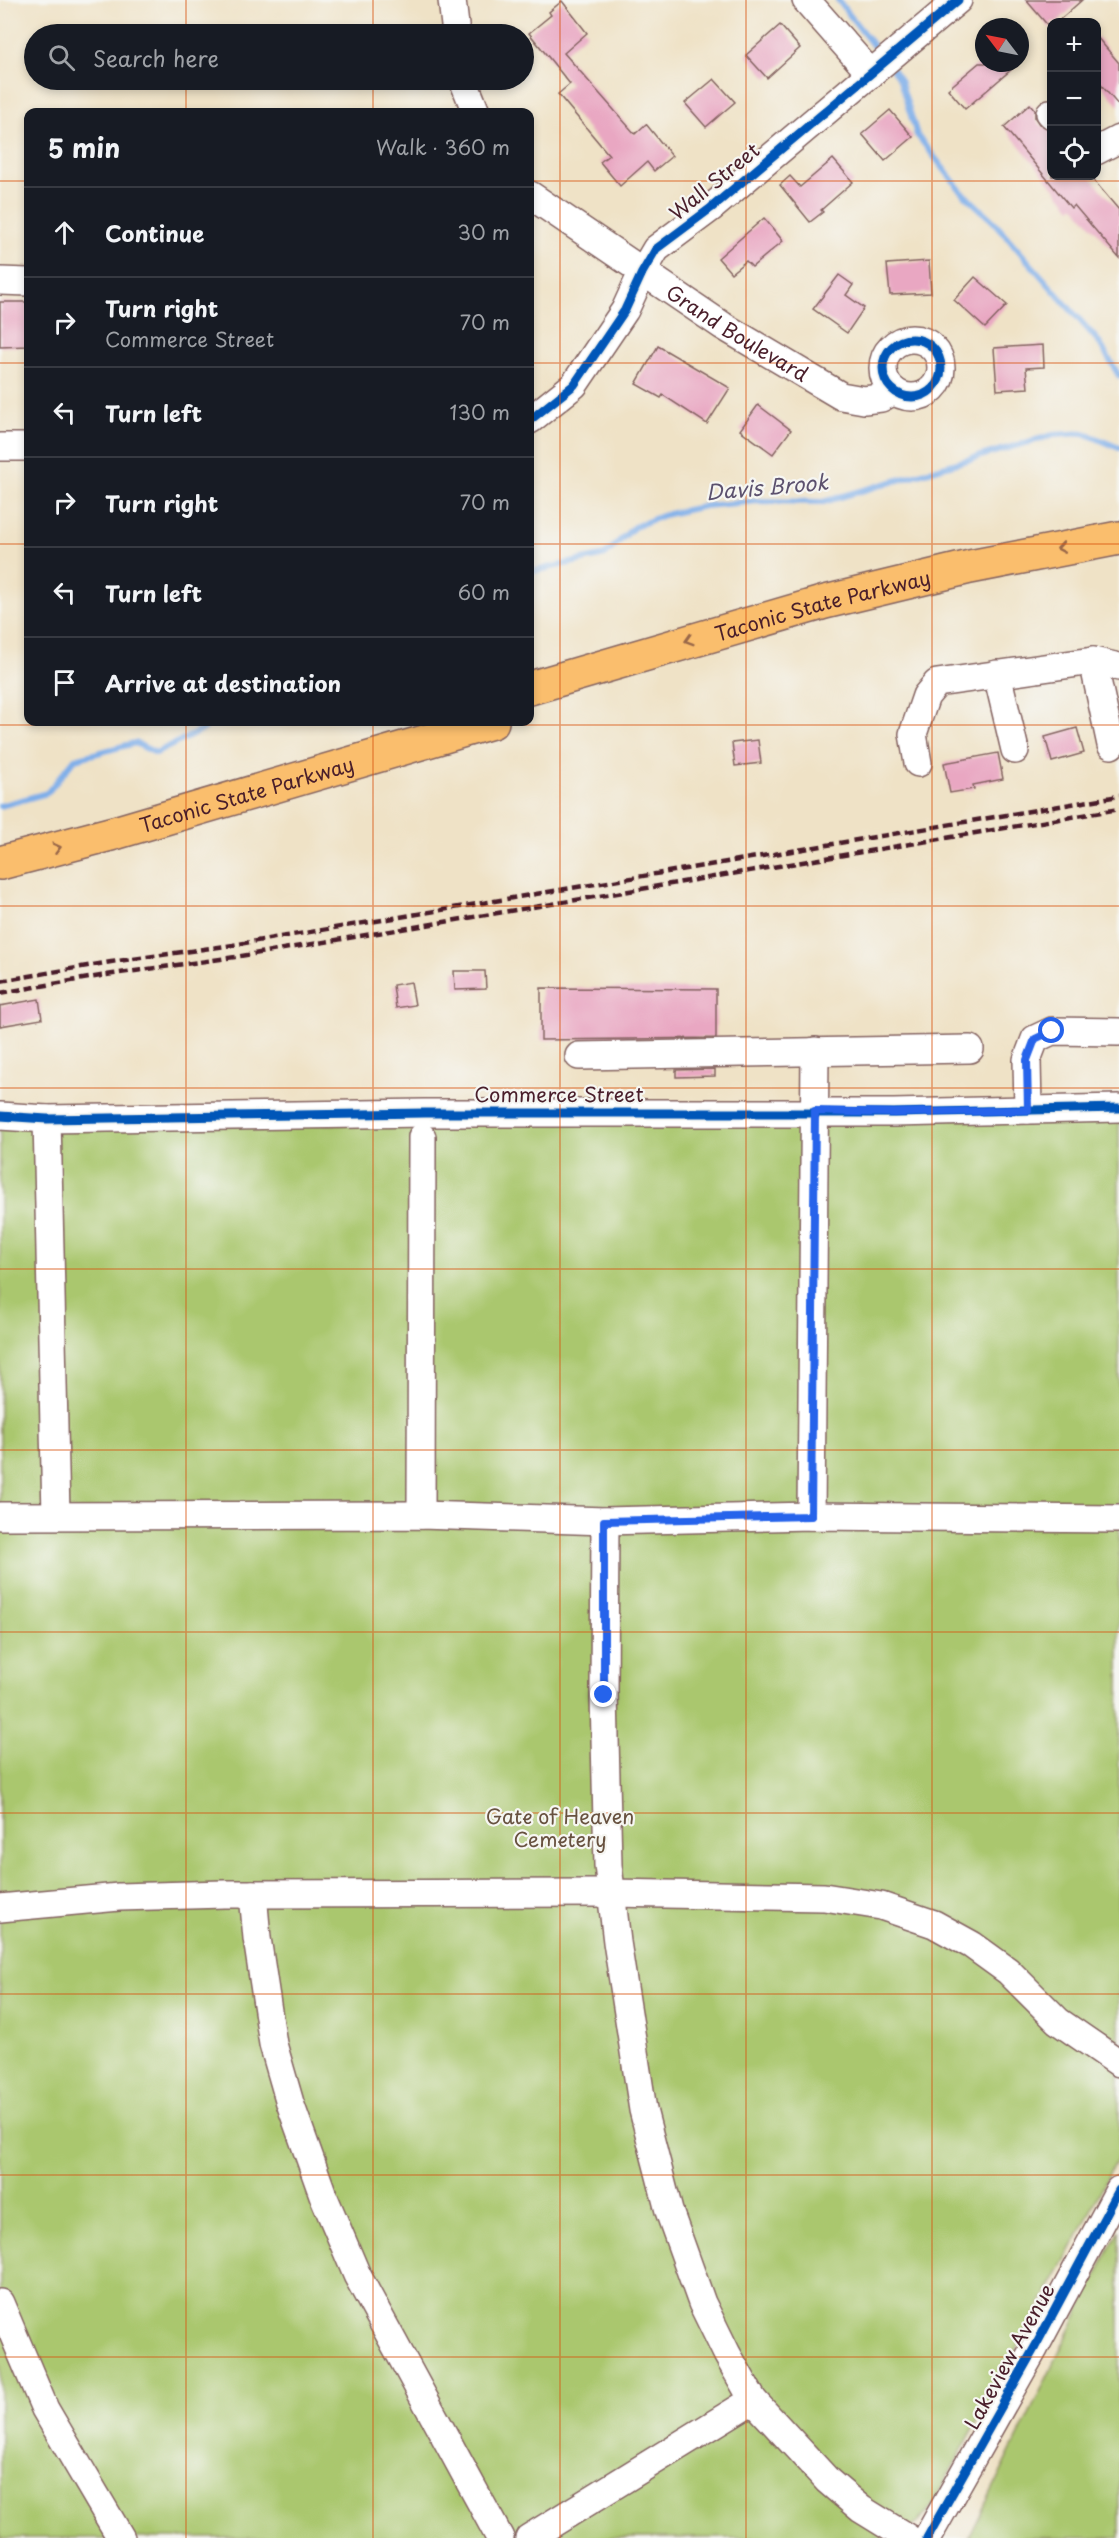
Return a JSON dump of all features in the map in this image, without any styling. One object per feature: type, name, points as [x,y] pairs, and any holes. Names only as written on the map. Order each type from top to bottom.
[{"type":"highway","name":"Taconic State Parkway","points":[[534,687],[825,602],[970,567],[1119,538]]},
{"type":"highway","name":"Taconic State Parkway","points":[[534,709],[768,639],[840,620],[984,586],[1119,561]]},
{"type":"highway","name":"Taconic State Parkway","points":[[0,841],[406,726]]},
{"type":"highway","name":"Taconic State Parkway","points":[[0,863],[118,832],[478,726]]},
{"type":"street","points":[[452,0],[455,24]]},
{"type":"street","points":[[806,0],[871,74]]},
{"type":"street","name":"Wall Street","points":[[534,417],[574,385],[625,310],[656,249],[711,208],[958,0]]},
{"type":"street","points":[[467,90],[474,108]]},
{"type":"street","points":[[1101,149],[1119,139]]},
{"type":"street","name":"Grand Boulevard","points":[[534,198],[723,326],[841,396],[864,400],[881,398],[894,391]]},
{"type":"street","points":[[0,281],[24,282]]},
{"type":"street","points":[[0,447],[24,447]]},
{"type":"street","points":[[918,763],[913,734],[926,696],[937,682],[1093,661],[1119,667]]},
{"type":"street","points":[[1093,661],[1110,746]]},
{"type":"street","points":[[997,674],[1015,750]]},
{"type":"street","points":[[1028,1110],[1027,1060],[1035,1039],[1052,1031],[1119,1032]]},
{"type":"street","points":[[579,1056],[969,1049]]},
{"type":"street","points":[[811,1516],[815,1051]]},
{"type":"street","name":"Commerce Street","points":[[0,1116],[47,1119],[436,1113],[815,1111],[894,1113],[1119,1108]]},
{"type":"street","points":[[47,1119],[56,1515]]},
{"type":"street","points":[[421,1515],[422,1137]]},
{"type":"street","points":[[0,1516],[421,1515],[604,1521],[811,1516],[1119,1518]]},
{"type":"street","points":[[604,1521],[604,1695],[608,1865],[625,2003],[644,2110],[666,2200],[702,2303],[753,2400],[828,2481],[861,2509],[908,2538]]},
{"type":"street","points":[[0,1908],[119,1897],[253,1894],[611,1893],[824,1897],[881,1906],[934,1924],[972,1945],[1008,1971],[1058,2021],[1119,2063]]},
{"type":"street","points":[[253,1894],[257,1938],[273,2044],[290,2103],[323,2195],[357,2275],[500,2538]]},
{"type":"street","name":"Lakeview Avenue","points":[[927,2538],[1035,2347],[1119,2190]]},
{"type":"street","points":[[0,2303],[45,2409],[121,2538]]},
{"type":"street","points":[[529,2538],[753,2400]]},
{"type":"green space","name":"Gate of Heaven Cemetery","points":[[1119,1117],[1119,2154],[1080,2232],[931,2507],[919,2522],[898,2538],[0,2538],[0,1127]]},
{"type":"green space","points":[[1119,2229],[1119,2538],[969,2538]]},
{"type":"building","points":[[1026,0],[1082,0],[1062,18],[1047,18],[1047,24]]},
{"type":"building","points":[[562,1],[587,33],[564,53],[635,134],[646,124],[672,156],[654,171],[647,162],[620,186],[600,162],[609,155],[558,94],[570,84],[534,39],[534,29],[551,15],[549,12]]},
{"type":"building","points":[[780,25],[800,48],[767,78],[746,55]]},
{"type":"building","points":[[1101,42],[1119,63],[1119,106],[1101,85]]},
{"type":"building","points":[[975,66],[975,72],[1008,72],[965,109],[948,89]]},
{"type":"building","points":[[714,79],[735,102],[706,127],[685,103]]},
{"type":"building","points":[[1030,104],[1035,110],[1035,118],[1039,124],[1047,128],[1047,179],[1004,127]]},
{"type":"building","points":[[890,110],[913,137],[885,161],[862,134]]},
{"type":"building","points":[[833,159],[853,182],[810,222],[780,185],[790,176],[800,187]]},
{"type":"building","points":[[1048,180],[1093,180],[1119,210],[1119,258],[1074,205],[1071,208]]},
{"type":"building","points":[[764,218],[783,241],[752,267],[746,261],[731,273],[718,258]]},
{"type":"building","points":[[929,261],[931,293],[890,295],[887,264]]},
{"type":"building","points":[[839,275],[853,285],[846,295],[864,308],[847,333],[813,309]]},
{"type":"building","points":[[975,277],[1007,305],[985,328],[954,300]]},
{"type":"building","points":[[0,302],[24,302],[24,346],[0,347]]},
{"type":"building","points":[[1043,345],[1044,367],[1026,368],[1028,388],[997,390],[994,348]]},
{"type":"building","points":[[658,346],[730,388],[707,424],[663,395],[661,398],[636,384]]},
{"type":"building","points":[[758,405],[791,430],[773,454],[740,430]]},
{"type":"building","points":[[1077,728],[1084,753],[1052,762],[1045,737]]},
{"type":"building","points":[[758,740],[761,763],[735,766],[732,743]]},
{"type":"building","points":[[998,753],[1003,779],[973,785],[974,789],[950,793],[944,763]]},
{"type":"building","points":[[454,971],[485,971],[486,989],[455,990]]},
{"type":"building","points":[[411,982],[415,1005],[396,1008],[393,985]]},
{"type":"building","points":[[541,988],[716,989],[716,1038],[541,1040]]},
{"type":"building","points":[[39,999],[42,1019],[0,1026],[0,1006]]},
{"type":"building","points":[[715,1069],[715,1076],[676,1077],[676,1070]]},
{"type":"waterway","points":[[838,0],[875,48]]},
{"type":"waterway","points":[[890,66],[900,80],[917,135],[962,192],[992,220],[1099,342],[1119,376]]},
{"type":"waterway","name":"Davis Brook","points":[[534,571],[605,555],[634,527],[664,515],[705,506],[758,501],[823,502],[1053,435],[1084,433],[1119,448]]},
{"type":"waterway","name":"Davis Brook","points":[[0,806],[47,793],[75,759],[135,743],[156,753],[204,729],[204,726]]},
{"type":"railway","points":[[0,981],[111,962],[233,945],[1119,796]]},
{"type":"railway","points":[[0,993],[235,957],[1119,809]]},
{"type":"cycle path","points":[[534,417],[574,385],[625,310],[656,249],[711,208],[958,0]]},
{"type":"cycle path","points":[[912,339],[923,341],[936,352],[941,368],[939,379],[928,392],[912,397],[901,395],[888,384],[883,368],[885,357],[896,344],[912,339]]},
{"type":"cycle path","points":[[0,1116],[47,1119],[425,1113],[894,1113],[1119,1108]]},
{"type":"cycle path","points":[[927,2538],[1035,2347],[1119,2190]]},
{"type":"route","points":[[604,1695],[604,1521],[811,1516],[815,1111],[894,1113],[1028,1110],[1027,1060],[1035,1039],[1052,1031]]}]
